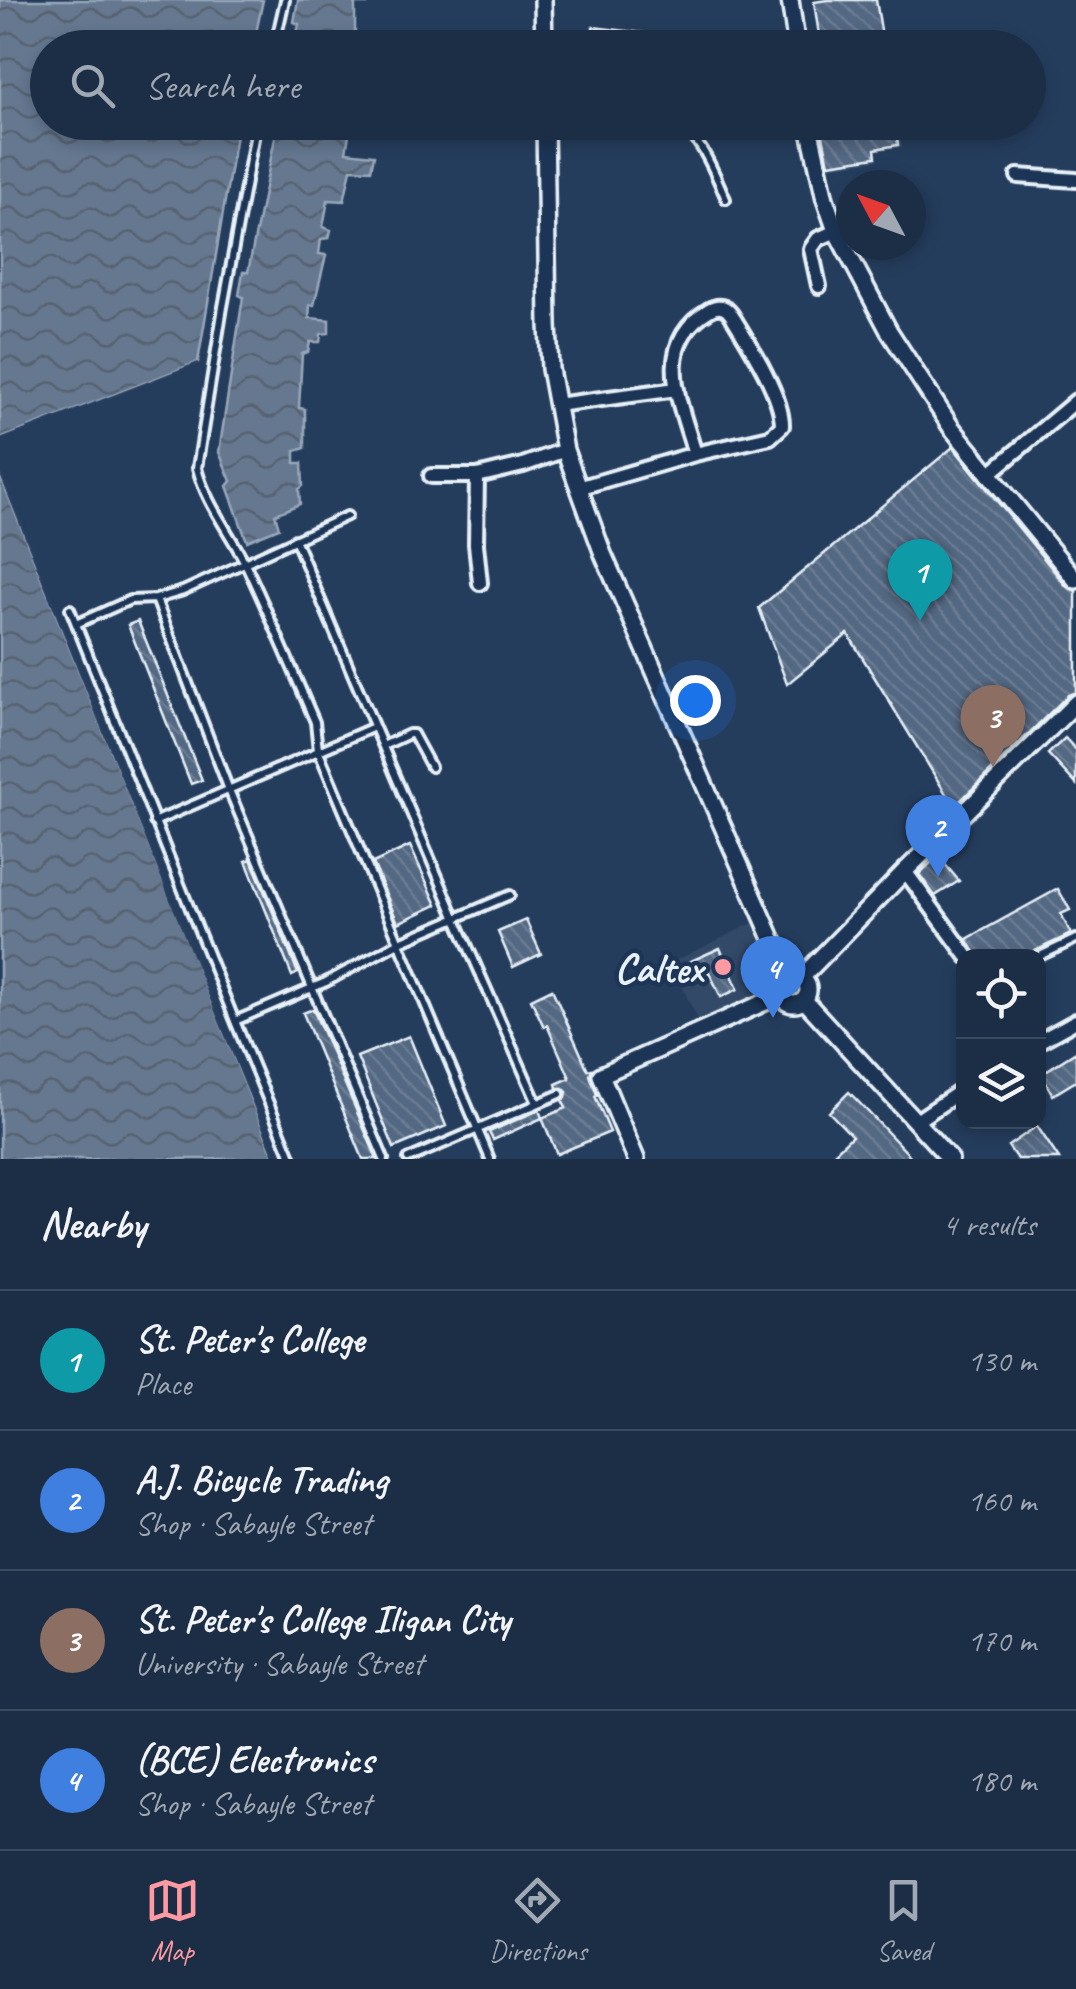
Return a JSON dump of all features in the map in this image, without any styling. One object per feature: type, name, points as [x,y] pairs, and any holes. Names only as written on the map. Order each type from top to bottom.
[{"type":"street","points":[[543,0],[544,30]]},
{"type":"street","points":[[790,0],[794,30]]},
{"type":"street","points":[[545,140],[550,369],[565,450],[603,554],[795,977],[808,988],[804,1000],[796,1004],[788,1003],[780,995]]},
{"type":"street","points":[[812,140],[836,231],[818,239],[812,249],[819,286]]},
{"type":"street","points":[[1018,176],[1076,180]]},
{"type":"street","points":[[852,260],[926,391],[988,475],[1076,580]]},
{"type":"street","points":[[578,488],[770,437],[782,426],[769,382],[734,319],[723,307],[714,307],[698,318],[674,353],[677,389],[695,454]]},
{"type":"street","points":[[556,406],[677,389]]},
{"type":"street","points":[[988,475],[1076,401]]},
{"type":"street","points":[[431,476],[477,476],[565,450]]},
{"type":"street","points":[[477,476],[480,583]]},
{"type":"street","points":[[780,995],[781,984],[795,977],[1076,703]]},
{"type":"street","points":[[904,871],[962,949]]},
{"type":"street","points":[[636,1159],[601,1075],[780,995]]},
{"type":"street","points":[[804,1000],[950,1159]]},
{"type":"street","points":[[1043,1039],[1076,1021]]},
{"type":"street","points":[[915,1122],[956,1094]]},
{"type":"lane","points":[[278,30],[285,0]]},
{"type":"lane","points":[[254,140],[197,468],[210,504],[244,561],[315,722],[318,750],[490,1159]]},
{"type":"lane","points":[[697,140],[706,151],[726,200]]},
{"type":"lane","points":[[76,624],[130,600],[156,600],[183,591],[347,516]]},
{"type":"lane","points":[[295,539],[537,1104]]},
{"type":"lane","points":[[156,600],[229,790],[384,1159]]},
{"type":"lane","points":[[70,608],[292,1159]]},
{"type":"lane","points":[[154,822],[374,727]]},
{"type":"lane","points":[[383,746],[413,734],[431,767]]},
{"type":"lane","points":[[235,1021],[311,988],[400,942],[510,895]]},
{"type":"lane","points":[[1046,953],[1076,939]]},
{"type":"lane","points":[[408,1159],[560,1094]]},
{"type":"shaded area","points":[[820,140],[901,140],[902,147],[877,151],[878,160],[824,168]]},
{"type":"shaded area","name":"Caltex","points":[[755,922],[775,971],[770,988],[699,1021],[670,963]]},
{"type":"water","points":[[0,0],[263,0],[257,30],[30,30],[30,140],[235,140],[198,362],[0,439]]},
{"type":"water","points":[[298,0],[367,0],[367,4],[355,4],[355,30],[298,30],[299,24],[294,22]]},
{"type":"water","points":[[275,140],[348,140],[346,152],[374,155],[371,170],[351,169],[344,201],[328,200],[323,227],[331,230],[329,238],[321,239],[319,254],[326,255],[309,318],[329,320],[329,333],[321,334],[320,342],[310,342],[308,352],[302,354],[299,408],[305,409],[305,448],[295,451],[295,463],[302,463],[300,504],[275,514],[279,528],[247,541],[219,452],[243,297],[239,295],[243,272],[248,272]]},
{"type":"water","points":[[0,475],[275,1159],[0,1159]]},
{"type":"pier","points":[[198,362],[197,367],[0,444],[0,439]]},
{"type":"pier","points":[[0,470],[5,473],[280,1159],[275,1159],[187,943]]},
{"type":"building","points":[[876,0],[881,30],[818,30],[814,2]]},
{"type":"building","points":[[824,140],[897,140],[898,145],[875,149],[876,157],[829,164]]},
{"type":"building","points":[[953,447],[1067,587],[1076,591],[1076,692],[1068,695],[954,807],[848,634],[787,684],[759,608]]},
{"type":"building","points":[[138,621],[202,780],[191,784],[128,625]]},
{"type":"building","points":[[1065,738],[1076,750],[1076,784],[1048,754]]},
{"type":"building","points":[[410,846],[437,905],[398,923],[373,863]]},
{"type":"building","points":[[938,856],[959,881],[935,896],[919,874]]},
{"type":"building","points":[[251,859],[298,973],[292,976],[246,861]]},
{"type":"building","points":[[1058,889],[1070,910],[1061,914],[1071,934],[1039,949],[973,949],[967,939]]},
{"type":"building","points":[[526,920],[541,954],[513,967],[498,932]]},
{"type":"building","points":[[720,948],[738,989],[721,997],[709,972],[696,978],[689,962]]},
{"type":"building","points":[[552,989],[588,1070],[592,1069],[595,1096],[610,1132],[557,1154],[542,1118],[566,1108],[562,1100],[567,1092],[556,1084],[570,1078],[531,999]]},
{"type":"building","points":[[313,1009],[377,1159],[363,1159],[303,1013]]},
{"type":"building","points":[[409,1036],[446,1126],[394,1148],[357,1057]]},
{"type":"building","points":[[1076,1052],[1076,1081],[1053,1095],[1046,1083],[1046,1071]]},
{"type":"building","points":[[849,1092],[913,1159],[838,1159],[833,1154],[852,1136],[829,1112]]},
{"type":"building","points":[[539,1110],[542,1118],[493,1140],[489,1132]]},
{"type":"building","points":[[1033,1129],[1039,1129],[1059,1159],[1017,1159],[1008,1146]]},
{"type":"place","name":"St. Peter's College","points":[[920,621]]},
{"type":"place","name":"St. Peter's College Iligan City","points":[[993,767]]},
{"type":"place","name":"A.J. Bicycle Trading","points":[[938,877]]},
{"type":"place","name":"Caltex","points":[[723,967]]},
{"type":"place","name":"(BCE) Electronics","points":[[773,1018]]}]
